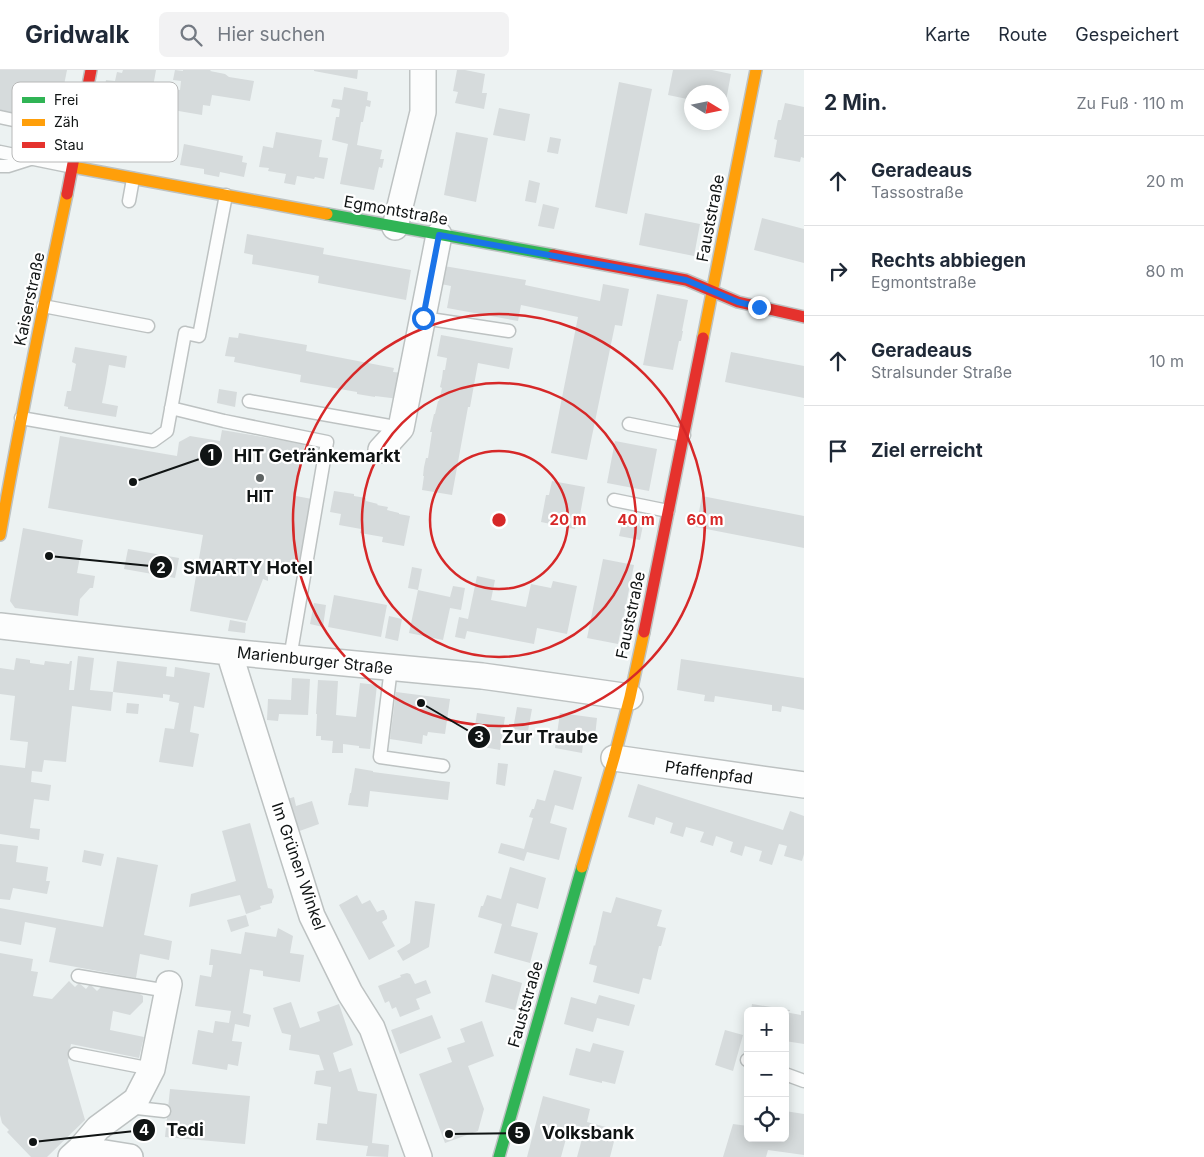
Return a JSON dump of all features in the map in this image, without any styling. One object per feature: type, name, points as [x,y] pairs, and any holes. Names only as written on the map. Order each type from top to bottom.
[{"type":"street","points":[[395,227],[424,112],[423,70]]},
{"type":"street","name":"Fauststraße","points":[[499,1157],[630,697],[756,70]]},
{"type":"street","name":"Kaiserstraße","points":[[0,535],[43,306],[74,162]]},
{"type":"street","name":"Egmontstraße","points":[[73,168],[686,280],[738,302],[804,317]]},
{"type":"street","points":[[381,450],[401,428],[439,235]]},
{"type":"street","name":"Marienburger Straße","points":[[0,626],[229,652],[482,676],[630,697]]},
{"type":"street","name":"Im Grünen Winkel","points":[[229,652],[312,916],[350,993],[372,1028],[419,1157]]},
{"type":"street","name":"Pfaffenpfad","points":[[614,758],[804,785]]},
{"type":"street","points":[[75,1153],[98,1128],[136,1100],[152,1069],[169,988]]},
{"type":"street","points":[[75,1153],[130,1157]]},
{"type":"lane","points":[[0,166],[22,162]]},
{"type":"lane","points":[[46,162],[73,168]]},
{"type":"lane","points":[[129,201],[133,179]]},
{"type":"lane","points":[[21,418],[153,441],[167,431],[186,333],[199,336],[226,195]]},
{"type":"lane","points":[[43,306],[148,326]]},
{"type":"lane","points":[[423,318],[509,331]]},
{"type":"lane","points":[[250,402],[401,428]]},
{"type":"lane","points":[[171,408],[327,442],[297,658]]},
{"type":"lane","points":[[629,424],[684,435]]},
{"type":"lane","points":[[614,500],[668,511]]},
{"type":"lane","points":[[391,668],[380,757],[443,766]]},
{"type":"lane","points":[[78,976],[169,988]]},
{"type":"lane","points":[[75,1054],[152,1069]]},
{"type":"lane","points":[[789,1075],[804,1081]]},
{"type":"lane","points":[[131,1103],[137,1108],[164,1111]]},
{"type":"building","points":[[0,70],[67,70],[65,82],[12,82],[12,112],[0,110]]},
{"type":"building","points":[[123,70],[156,70],[154,82],[106,82],[106,80],[115,81],[117,72],[122,73]]},
{"type":"building","points":[[175,70],[211,70],[229,77],[254,81],[250,101],[212,95],[210,106],[203,105],[202,115],[178,111],[178,90],[180,90],[181,81],[173,80]]},
{"type":"building","points":[[314,70],[358,70],[357,79]]},
{"type":"building","points":[[457,70],[485,74],[482,93],[487,93],[484,109],[455,103],[458,92],[453,91]]},
{"type":"building","points":[[673,70],[712,70],[731,74],[729,85],[684,85],[684,98],[668,95]]},
{"type":"building","points":[[619,82],[652,89],[627,214],[595,207]]},
{"type":"building","points":[[344,87],[368,92],[367,100],[371,101],[370,107],[366,106],[357,145],[382,150],[380,159],[384,159],[382,168],[379,167],[374,190],[340,184],[348,144],[332,140],[336,117],[339,117],[340,109],[331,107],[333,99],[342,100]]},
{"type":"building","points":[[785,103],[804,107],[804,158],[801,157],[800,162],[774,157],[777,140],[774,139],[778,120],[781,120]]},
{"type":"building","points":[[499,108],[530,114],[525,141],[493,135]]},
{"type":"building","points":[[276,132],[322,140],[319,157],[328,158],[324,179],[297,176],[295,185],[284,183],[286,174],[268,171],[269,168],[259,167],[263,146],[273,148]]},
{"type":"building","points":[[456,132],[488,138],[476,202],[444,195]]},
{"type":"building","points":[[550,137],[561,139],[558,154],[547,152]]},
{"type":"building","points":[[184,144],[243,156],[242,162],[247,163],[244,177],[220,172],[219,177],[204,174],[204,169],[180,165]]},
{"type":"building","points":[[529,180],[540,183],[536,203],[525,201]]},
{"type":"building","points":[[543,204],[559,208],[554,229],[538,226]]},
{"type":"building","points":[[645,213],[700,224],[694,256],[639,245]]},
{"type":"building","points":[[762,218],[804,229],[804,263],[754,250]]},
{"type":"building","points":[[247,234],[324,248],[323,254],[411,270],[406,300],[318,283],[319,276],[252,264],[253,255],[244,253]]},
{"type":"building","points":[[444,266],[526,280],[525,285],[600,301],[603,284],[629,289],[622,326],[615,325],[587,460],[551,453],[578,317],[521,305],[518,321],[447,308],[451,286],[441,284]]},
{"type":"building","points":[[657,294],[688,300],[681,341],[679,341],[673,370],[643,365]]},
{"type":"building","points":[[239,333],[307,345],[306,351],[394,368],[393,372],[403,373],[399,399],[357,394],[357,392],[300,382],[301,375],[234,362],[235,357],[225,356],[229,337],[238,338]]},
{"type":"building","points":[[441,335],[513,348],[509,369],[478,363],[452,495],[422,490],[424,467],[426,458],[428,458],[432,432],[430,432],[442,388],[440,387],[447,358],[437,356]]},
{"type":"building","points":[[75,347],[127,356],[125,368],[109,365],[102,403],[118,406],[116,417],[68,409],[68,407],[64,406],[67,391],[71,391],[76,364],[72,362]]},
{"type":"building","points":[[731,352],[804,366],[804,398],[725,382]]},
{"type":"building","points":[[219,389],[237,392],[235,407],[217,403]]},
{"type":"building","points":[[222,430],[305,444],[296,496],[312,499],[299,567],[271,561],[269,563],[269,570],[273,571],[268,572],[268,581],[263,579],[247,621],[190,611],[203,535],[48,508],[60,436],[177,456],[179,442],[190,436],[220,441]]},
{"type":"building","points":[[615,441],[657,449],[649,491],[607,483]]},
{"type":"building","points":[[552,481],[585,487],[580,515],[577,515],[575,529],[541,522],[546,495],[549,495]]},
{"type":"building","points":[[334,491],[354,494],[354,496],[366,498],[366,501],[388,507],[387,510],[410,516],[404,546],[382,542],[383,537],[360,533],[361,529],[339,525],[341,514],[330,512]]},
{"type":"building","points":[[702,496],[804,516],[804,548],[696,527]]},
{"type":"building","points":[[624,516],[644,520],[640,540],[619,536]]},
{"type":"building","points":[[23,528],[83,540],[77,573],[95,576],[93,588],[90,588],[80,599],[78,616],[15,608],[10,601]]},
{"type":"building","points":[[128,549],[179,558],[175,578],[124,569]]},
{"type":"building","points":[[603,559],[634,565],[618,644],[587,638]]},
{"type":"building","points":[[412,567],[422,569],[418,590],[408,588]]},
{"type":"building","points":[[477,576],[495,580],[491,600],[526,607],[531,584],[551,588],[553,581],[577,586],[567,634],[537,628],[534,644],[467,631],[465,639],[455,637],[459,617],[468,619]]},
{"type":"building","points":[[453,586],[465,588],[461,610],[450,608],[443,640],[409,633],[418,590],[450,597]]},
{"type":"building","points":[[334,595],[387,605],[381,637],[328,627]]},
{"type":"building","points":[[314,603],[326,605],[323,627],[310,624]]},
{"type":"building","points":[[389,616],[402,619],[398,641],[385,638]]},
{"type":"building","points":[[230,620],[246,623],[245,633],[228,631]]},
{"type":"building","points":[[78,656],[94,658],[90,690],[113,692],[111,711],[72,706],[66,762],[44,760],[42,772],[32,771],[31,782],[51,785],[49,801],[34,799],[30,828],[40,829],[39,840],[0,834],[0,765],[25,768],[28,742],[10,740],[15,696],[0,694],[0,668],[14,670],[16,658],[44,665],[45,661],[69,664],[72,661],[69,690],[74,690]]},
{"type":"building","points":[[681,659],[804,678],[804,710],[782,706],[781,712],[772,711],[772,705],[715,696],[714,702],[704,701],[705,695],[677,690]]},
{"type":"building","points":[[117,661],[167,667],[166,676],[174,677],[175,667],[210,673],[204,708],[194,706],[190,732],[199,734],[193,767],[159,762],[165,728],[174,729],[179,703],[169,701],[170,695],[163,694],[163,698],[113,692]]},
{"type":"building","points":[[292,678],[310,679],[308,715],[279,714],[278,721],[267,720],[268,699],[291,700]]},
{"type":"building","points":[[318,680],[338,681],[336,715],[356,717],[360,683],[377,685],[370,749],[343,744],[343,753],[332,753],[333,741],[321,740],[321,736],[316,736]]},
{"type":"building","points":[[396,692],[450,699],[445,734],[428,732],[427,736],[423,735],[422,744],[390,739]]},
{"type":"building","points":[[127,703],[139,704],[138,714],[126,713]]},
{"type":"building","points":[[517,707],[532,709],[528,731],[513,729]]},
{"type":"building","points":[[477,713],[505,717],[500,750],[472,745]]},
{"type":"building","points":[[560,713],[597,718],[595,737],[584,735],[582,753],[555,748]]},
{"type":"building","points":[[498,763],[508,764],[505,786],[496,784]]},
{"type":"building","points":[[355,768],[450,782],[448,800],[370,791],[368,807],[348,805]]},
{"type":"building","points":[[554,770],[582,777],[573,810],[555,805],[550,823],[567,828],[559,860],[527,852],[524,861],[498,853],[501,843],[524,849],[533,818],[529,817],[532,809],[534,809],[537,799],[545,801]]},
{"type":"building","points":[[638,784],[783,830],[790,811],[804,816],[804,854],[802,861],[784,856],[787,846],[779,844],[772,865],[759,861],[762,851],[745,846],[742,856],[730,852],[733,842],[716,836],[713,846],[700,842],[704,832],[686,827],[683,837],[670,833],[673,823],[656,817],[654,825],[628,817]]},
{"type":"building","points":[[294,797],[296,806],[312,801],[319,824],[294,833],[284,800]]},
{"type":"building","points":[[250,823],[268,888],[272,889],[274,897],[272,903],[260,906],[261,909],[246,914],[240,895],[189,907],[191,894],[236,881],[222,831]]},
{"type":"building","points":[[0,844],[18,846],[16,862],[48,867],[46,881],[50,881],[47,894],[13,888],[10,900],[0,899]]},
{"type":"building","points":[[84,850],[104,854],[101,866],[82,862]]},
{"type":"building","points":[[117,857],[158,865],[144,935],[172,941],[169,960],[140,954],[136,978],[49,962],[56,928],[25,922],[21,945],[0,941],[0,908],[103,927]]},
{"type":"building","points":[[510,867],[546,878],[538,909],[517,903],[511,926],[538,933],[530,963],[494,953],[502,924],[478,917],[487,895],[501,899]]},
{"type":"building","points":[[357,895],[362,904],[370,900],[377,912],[384,910],[387,919],[382,922],[395,946],[369,960],[339,905]]},
{"type":"building","points":[[616,897],[662,910],[657,926],[666,928],[661,946],[659,946],[651,980],[643,978],[639,994],[593,982],[597,966],[589,964],[603,911],[611,913]]},
{"type":"building","points":[[415,901],[435,904],[429,947],[403,961],[397,951],[410,943]]},
{"type":"building","points":[[246,915],[249,926],[231,932],[227,920]]},
{"type":"building","points":[[278,928],[293,936],[290,953],[304,955],[300,982],[263,976],[263,971],[250,969],[243,1013],[251,1015],[249,1027],[235,1024],[232,1041],[242,1042],[238,1066],[228,1064],[227,1070],[192,1064],[198,1030],[213,1033],[215,1021],[229,1023],[231,1011],[195,1006],[200,975],[211,977],[213,965],[209,965],[211,949],[241,954],[245,932],[276,937]]},
{"type":"building","points":[[0,953],[33,959],[31,971],[38,972],[33,996],[52,999],[69,981],[75,987],[79,983],[86,989],[90,984],[97,991],[101,987],[143,996],[143,1002],[130,1015],[113,1011],[110,1030],[144,1037],[139,1058],[71,1044],[68,1061],[85,1120],[47,1157],[31,1157],[7,1132],[9,1130],[2,1123],[0,1115]]},
{"type":"building","points":[[407,973],[410,974],[415,984],[426,980],[431,993],[416,999],[420,1009],[400,1017],[396,1007],[392,1009],[389,1001],[385,1003],[378,986]]},
{"type":"building","points":[[492,974],[522,983],[515,1010],[485,1002]]},
{"type":"building","points":[[599,995],[635,1005],[629,1026],[597,1018],[593,1032],[564,1024],[571,997],[596,1004]]},
{"type":"building","points":[[291,1002],[300,1028],[320,1021],[317,1012],[339,1004],[353,1045],[333,1053],[339,1072],[351,1068],[358,1091],[377,1094],[372,1143],[389,1145],[388,1157],[366,1156],[368,1146],[316,1140],[318,1123],[327,1124],[331,1087],[314,1084],[316,1071],[324,1070],[319,1055],[289,1050],[291,1035],[282,1033],[273,1008]]},
{"type":"building","points":[[752,1004],[771,1007],[752,1007]]},
{"type":"building","points":[[801,1011],[804,1011],[804,1044],[789,1042],[789,1013],[801,1015]]},
{"type":"building","points":[[432,1015],[441,1038],[400,1054],[391,1030]]},
{"type":"building","points":[[482,1021],[494,1056],[468,1066],[484,1109],[478,1131],[445,1143],[419,1074],[452,1062],[447,1048],[465,1042],[460,1029]]},
{"type":"building","points":[[725,1030],[743,1035],[733,1071],[715,1065]]},
{"type":"building","points":[[593,1043],[624,1051],[615,1084],[602,1081],[602,1083],[569,1075],[576,1048],[590,1052]]},
{"type":"building","points":[[170,1089],[250,1096],[245,1144],[165,1137]]},
{"type":"building","points":[[543,1096],[590,1109],[587,1122],[617,1130],[610,1157],[577,1157],[585,1128],[570,1124],[561,1157],[527,1157]]},
{"type":"building","points":[[789,1112],[804,1114],[804,1155],[768,1150],[766,1157],[723,1157],[733,1124],[744,1125],[744,1142],[789,1142]]},
{"type":"traffic: fast","points":[[327,214],[553,255]]},
{"type":"traffic: fast","points":[[499,1157],[582,867]]},
{"type":"traffic: slow","points":[[703,338],[756,70]]},
{"type":"traffic: slow","points":[[73,167],[327,214]]},
{"type":"traffic: slow","points":[[0,535],[32,364],[67,194]]},
{"type":"traffic: slow","points":[[582,867],[614,758],[644,632]]},
{"type":"traffic: jam","points":[[89,82],[91,70]]},
{"type":"traffic: jam","points":[[67,194],[73,162]]},
{"type":"traffic: jam","points":[[553,255],[686,280],[738,302],[804,317]]},
{"type":"traffic: jam","points":[[644,632],[703,338]]},
{"type":"place","name":"HIT","points":[[260,478]]},
{"type":"place","name":"HIT Getränkemarkt","points":[[133,482]]},
{"type":"place","name":"SMARTY Hotel","points":[[49,556]]},
{"type":"place","name":"Zur Traube","points":[[421,703]]},
{"type":"place","name":"Volksbank","points":[[449,1134]]},
{"type":"place","name":"Tedi","points":[[33,1142]]},
{"type":"route","points":[[423,318],[439,235],[686,280],[738,302],[759,307]]}]
